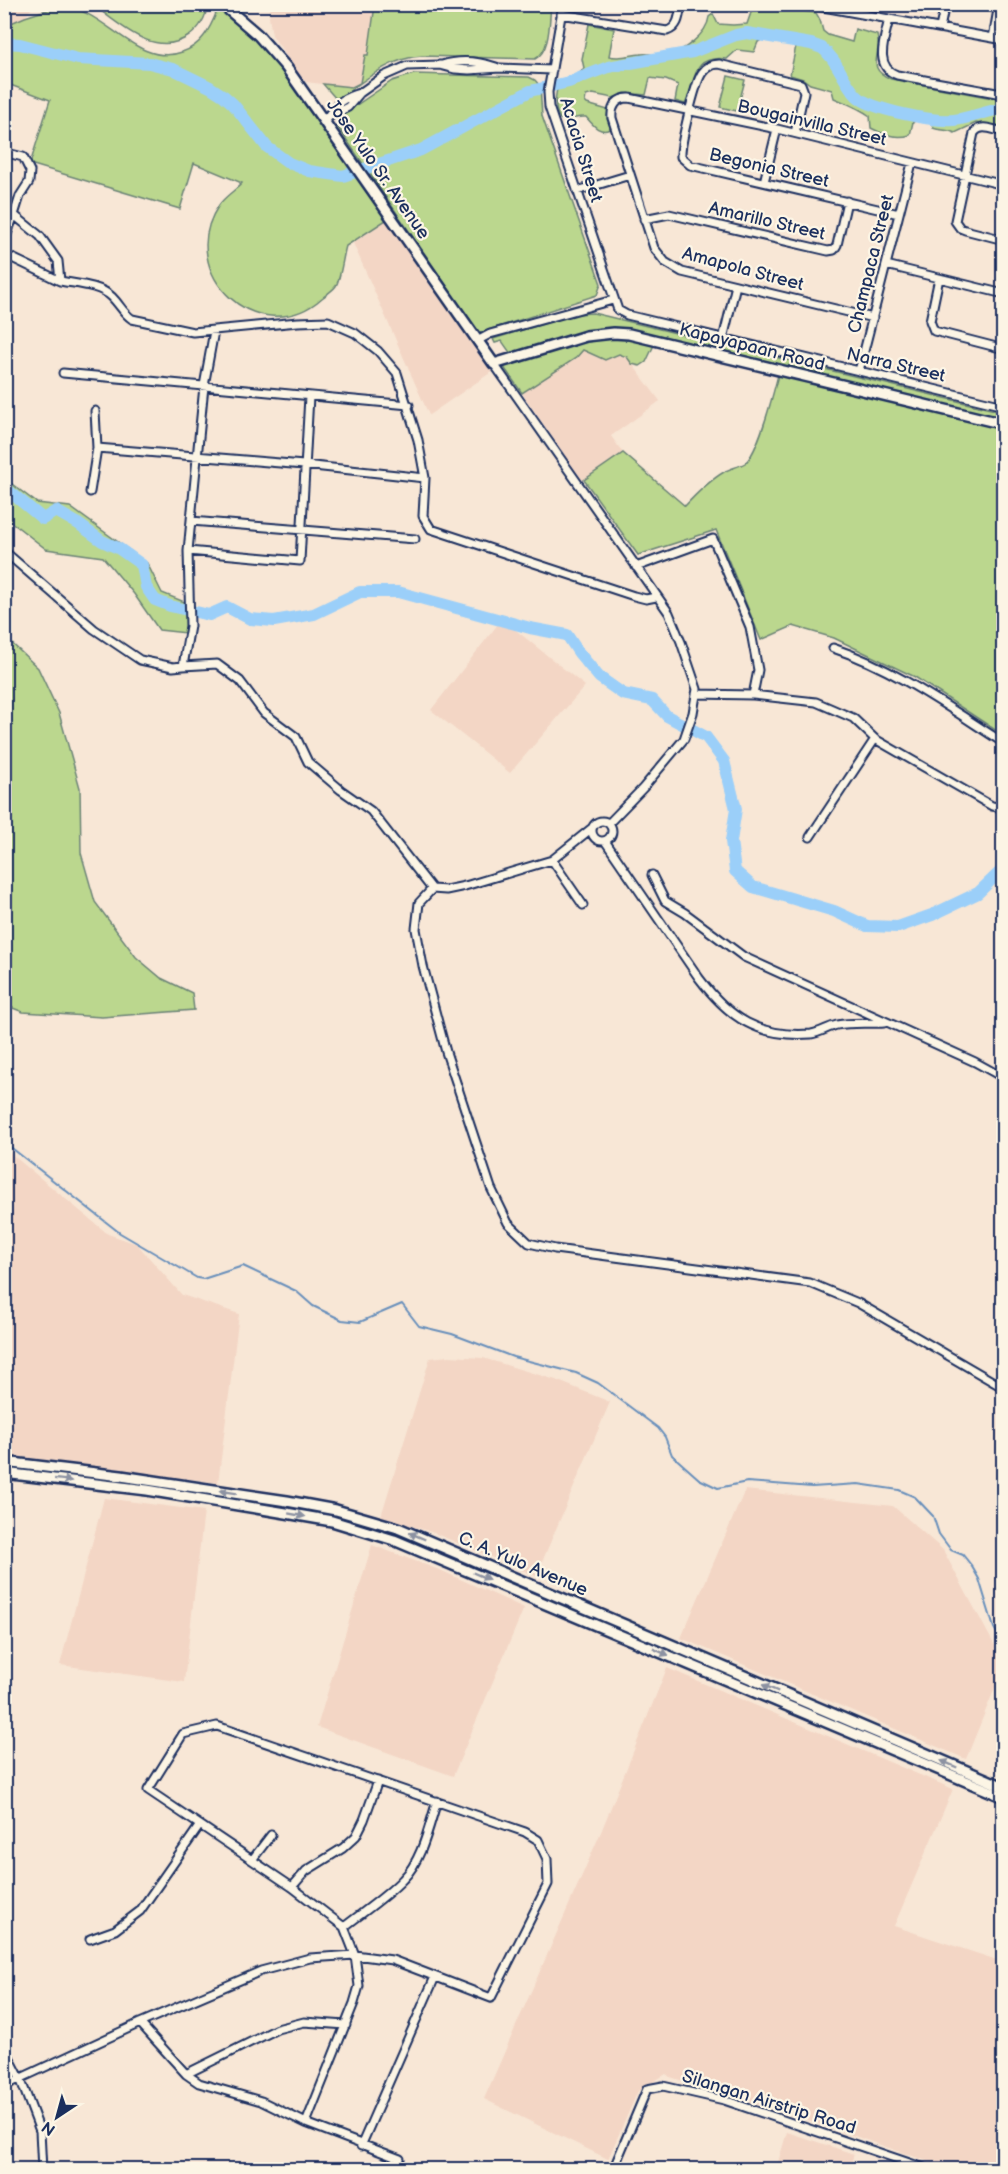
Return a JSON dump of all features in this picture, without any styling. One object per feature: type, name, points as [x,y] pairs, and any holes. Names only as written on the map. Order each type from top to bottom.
[{"type":"main road","name":"Jose Yulo Sr. Avenue","points":[[222,4],[271,49],[326,117],[348,154],[494,364]]},
{"type":"main road","name":"Kapayapaan Road","points":[[494,364],[586,336],[629,334],[1004,424]]},
{"type":"main road","name":"C. A. Yulo Avenue","points":[[4,1462],[198,1487],[336,1510],[398,1528],[569,1607],[984,1784],[1004,1797]]},
{"type":"main road","name":"C. A. Yulo Avenue","points":[[4,1473],[147,1490],[332,1521],[394,1540],[569,1607]]},
{"type":"main road","name":"C. A. Yulo Avenue","points":[[984,1784],[1004,1787]]},
{"type":"street","name":"Acacia Street","points":[[563,4],[548,92],[551,116],[613,300]]},
{"type":"street","points":[[561,14],[664,32],[670,31],[677,24],[681,4]]},
{"type":"street","points":[[807,4],[1004,40]]},
{"type":"street","points":[[940,28],[945,4]]},
{"type":"street","points":[[993,38],[999,4]]},
{"type":"street","points":[[889,19],[882,58],[889,72],[1002,94]]},
{"type":"street","points":[[326,117],[345,98],[360,93],[384,76],[413,65],[480,61],[500,68],[551,74]]},
{"type":"street","points":[[690,111],[702,72],[709,66],[718,64],[801,84],[804,92],[795,133]]},
{"type":"street","points":[[440,65],[455,72],[479,73],[500,68]]},
{"type":"street","name":"Bougainvilla Street","points":[[614,105],[621,99],[629,98],[795,133],[1004,185]]},
{"type":"street","name":"Amapola Street","points":[[614,105],[612,118],[644,219],[657,253],[670,266],[682,272],[873,318]]},
{"type":"street","name":"Begonia Street","points":[[690,111],[680,154],[682,160],[690,165],[899,214]]},
{"type":"street","points":[[1004,132],[983,127],[974,133],[955,216],[957,224],[965,230],[1004,240]]},
{"type":"street","points":[[764,182],[777,129]]},
{"type":"street","points":[[4,157],[12,154],[23,157],[30,171],[29,182],[20,196],[4,242]]},
{"type":"street","name":"Champaca Street","points":[[859,371],[912,163]]},
{"type":"street","points":[[577,191],[630,176]]},
{"type":"street","name":"Amarillo Street","points":[[644,219],[669,214],[828,252],[834,250],[837,245],[847,201]]},
{"type":"street","points":[[14,215],[40,236],[58,261],[60,281]]},
{"type":"street","points":[[4,254],[60,281],[91,287],[106,293],[112,297],[123,313],[132,319],[193,332],[328,321],[355,333],[378,351],[397,373],[409,405],[418,440],[425,478],[423,516],[431,529],[634,596],[656,597]]},
{"type":"street","points":[[886,265],[1004,294]]},
{"type":"street","points":[[939,278],[930,321],[934,331],[1004,349]]},
{"type":"street","points":[[723,339],[736,285]]},
{"type":"street","points":[[477,341],[490,334],[613,300]]},
{"type":"street","name":"Narra Street","points":[[613,300],[618,310],[627,315],[1004,406]]},
{"type":"street","points":[[183,666],[191,605],[188,551],[204,386],[214,331]]},
{"type":"street","points":[[494,364],[669,613],[697,689],[693,713],[684,739],[643,788],[609,823]]},
{"type":"street","points":[[63,373],[409,405]]},
{"type":"street","points":[[188,551],[300,561],[309,396]]},
{"type":"street","points":[[90,492],[97,448],[95,411]]},
{"type":"street","points":[[97,448],[304,465],[425,478]]},
{"type":"street","points":[[191,521],[415,539]]},
{"type":"street","points":[[636,567],[713,539],[750,627],[758,670],[753,695]]},
{"type":"street","points":[[4,551],[94,629],[140,660],[173,667],[217,664],[240,681],[264,713],[296,736],[308,762],[341,790],[371,811],[432,889],[446,890],[465,886],[552,861],[592,828],[596,822],[602,820],[609,823],[612,829],[611,837],[605,841],[597,840],[592,835],[592,828]]},
{"type":"street","points":[[833,648],[876,664],[1004,743]]},
{"type":"street","points":[[696,694],[753,695],[816,702],[853,718],[875,739],[992,806],[1004,808]]},
{"type":"street","points":[[810,837],[875,739]]},
{"type":"street","points":[[605,841],[710,993],[732,1015],[762,1029],[790,1034],[814,1034],[837,1025],[887,1023]]},
{"type":"street","points":[[552,861],[583,904]]},
{"type":"street","points":[[652,875],[665,901],[744,957],[975,1062],[1004,1078]]},
{"type":"street","points":[[432,889],[419,903],[416,929],[446,1052],[491,1188],[508,1223],[529,1243],[613,1258],[810,1283],[858,1303],[1004,1388]]},
{"type":"street","points":[[651,906],[665,901]]},
{"type":"street","points":[[4,2086],[140,2023],[261,1971],[310,1958],[355,1955],[392,1960],[491,1998],[548,1884],[547,1859],[538,1840],[525,1832],[217,1726],[183,1734],[148,1790],[292,1887],[344,1927],[355,1955],[359,1986],[346,2025],[306,2123]]},
{"type":"street","points":[[292,1887],[306,1871],[343,1848],[356,1836],[378,1781]]},
{"type":"street","points":[[344,1927],[404,1879],[415,1862],[437,1801]]},
{"type":"street","points":[[90,1939],[115,1930],[140,1911],[200,1825]]},
{"type":"street","points":[[252,1860],[271,1835]]},
{"type":"street","points":[[361,2146],[435,1977]]},
{"type":"street","points":[[186,2074],[277,2029],[304,2022],[346,2025]]},
{"type":"street","points":[[140,2023],[186,2074],[199,2083],[261,2101],[361,2146],[400,2159]]},
{"type":"street","points":[[4,2047],[20,2078],[40,2131],[42,2169]]},
{"type":"street","name":"Silangan Airstrip Road","points":[[613,2169],[647,2089],[663,2086],[724,2100],[930,2169]]},
{"type":"shaded area","points":[[4,5],[34,5],[25,17],[5,26]]},
{"type":"shaded area","points":[[271,5],[375,5],[368,56],[365,56],[360,83],[346,87],[306,82],[272,35],[269,17]]},
{"type":"shaded area","points":[[386,220],[493,371],[429,415],[353,243]]},
{"type":"shaded area","points":[[583,350],[602,359],[609,359],[619,354],[627,357],[660,401],[611,436],[623,453],[584,480],[581,479],[522,393],[576,358]]},
{"type":"shaded area","points":[[502,619],[585,686],[510,773],[431,710]]},
{"type":"shaded area","points":[[4,1148],[108,1234],[137,1244],[182,1295],[239,1314],[218,1483],[5,1455]]},
{"type":"shaded area","points":[[449,1356],[483,1358],[556,1380],[610,1402],[536,1576],[434,1533],[381,1516],[430,1358]]},
{"type":"shaded area","points":[[745,1490],[893,1506],[943,1550],[1003,1661],[1003,1668],[966,1759],[681,1638]]},
{"type":"shaded area","points":[[104,1498],[204,1511],[184,1682],[60,1665]]},
{"type":"shaded area","points":[[372,1545],[442,1571],[524,1608],[453,1776],[317,1727]]},
{"type":"shaded area","points":[[667,1668],[953,1789],[894,1926],[1003,1962],[1003,2169],[950,2169],[666,2074],[638,2091],[608,2159],[484,2099],[601,1832]]},
{"type":"shaded area","points":[[787,2132],[854,2154],[849,2169],[776,2169]]},
{"type":"green space","points":[[208,4],[206,14],[193,33],[176,42],[163,44],[138,36],[93,5]]},
{"type":"green space","points":[[375,4],[551,5],[547,43],[535,59],[422,56],[398,61],[376,72],[337,100],[323,84],[352,87],[360,83],[365,55],[368,55]]},
{"type":"green space","points":[[754,4],[816,13],[823,31],[828,35],[852,42],[855,29],[877,35],[876,66],[883,75],[891,79],[1003,100],[1003,128],[976,123],[955,133],[933,128],[932,124],[920,119],[913,122],[910,135],[895,136],[880,132],[871,128],[870,116],[834,98],[832,90],[790,75],[796,46],[782,40],[772,39],[758,42],[754,52],[737,50],[727,59],[706,61],[696,72],[685,104],[675,101],[678,85],[666,80],[650,78],[646,95],[625,93],[613,98],[593,94],[586,96],[587,104],[608,110],[607,119],[611,129],[600,130],[586,117],[560,119],[555,101],[559,82],[569,79],[584,68],[582,59],[589,24],[614,29],[609,56],[665,55],[679,51],[693,42],[704,30],[709,17],[713,14],[718,24],[747,24]]},
{"type":"green space","points":[[59,6],[75,9],[91,16],[135,45],[150,52],[165,55],[182,52],[200,41],[219,10],[243,27],[275,62],[386,220],[346,246],[339,277],[333,289],[298,313],[273,316],[250,311],[230,298],[215,279],[207,256],[208,231],[219,205],[242,183],[194,163],[180,209],[30,164],[50,100],[5,83],[4,26]]},
{"type":"green space","points":[[414,74],[529,77],[540,86],[542,116],[601,284],[597,295],[479,333],[337,126],[342,115],[392,81]]},
{"type":"green space","points":[[728,76],[745,80],[737,111],[720,107]]},
{"type":"green space","points":[[593,313],[1003,412],[1003,419],[631,330],[585,334],[511,354],[502,341],[495,343],[493,339],[576,314]]},
{"type":"green space","points":[[593,338],[629,338],[654,345],[646,362],[640,366],[632,364],[627,357],[619,354],[605,360],[583,350],[576,358],[522,393],[503,366]]},
{"type":"green space","points":[[778,375],[1003,429],[1003,735],[915,677],[834,638],[793,626],[761,640],[716,530],[638,555],[584,480],[623,453],[685,506],[713,479],[740,466],[750,457],[765,422]]},
{"type":"green space","points":[[4,478],[37,503],[70,507],[147,563],[162,593],[187,603],[186,633],[159,630],[134,594],[103,557],[46,549],[6,518],[4,516]]},
{"type":"green space","points":[[4,636],[38,668],[59,713],[80,788],[81,853],[95,902],[136,957],[161,978],[192,993],[194,1010],[102,1017],[23,1012],[5,1005]]},
{"type":"waterway","points":[[4,43],[20,44],[78,59],[149,63],[173,69],[224,96],[267,147],[289,163],[309,171],[343,176],[421,150],[530,91],[569,82],[608,67],[693,52],[747,33],[822,48],[828,53],[857,96],[875,106],[919,117],[945,120],[967,118],[1004,108]]},
{"type":"waterway","points":[[4,487],[43,519],[56,511],[142,565],[146,587],[155,600],[170,606],[209,615],[227,607],[250,619],[274,621],[314,614],[360,592],[398,592],[530,628],[567,635],[599,677],[623,694],[652,700],[667,716],[706,737],[724,761],[736,809],[731,841],[735,871],[753,887],[834,911],[867,926],[898,927],[932,915],[978,893],[1004,868]]},
{"type":"waterway","points":[[4,1142],[120,1233],[197,1278],[203,1279],[243,1266],[296,1291],[313,1306],[342,1320],[360,1322],[402,1304],[419,1326],[452,1334],[513,1357],[576,1373],[598,1383],[658,1428],[665,1437],[672,1455],[699,1479],[718,1488],[747,1482],[812,1487],[858,1484],[899,1490],[915,1497],[933,1516],[939,1534],[951,1550],[963,1555],[971,1565],[979,1579],[994,1628],[1004,1645]]}]
